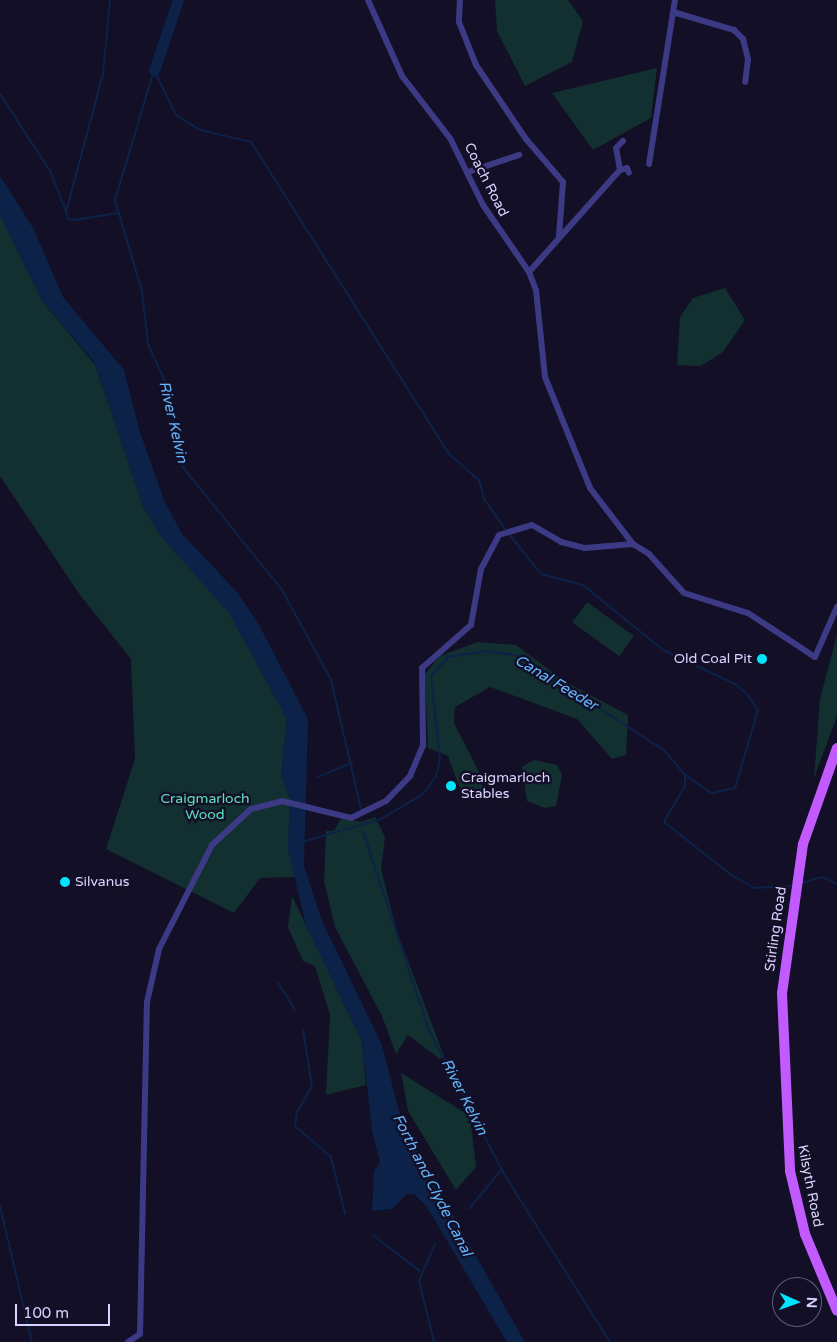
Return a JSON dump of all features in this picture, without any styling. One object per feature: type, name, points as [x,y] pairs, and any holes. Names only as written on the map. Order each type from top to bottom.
[{"type":"main road","name":"Stirling Road","points":[[786,1121],[782,993],[792,907],[816,797],[837,748]]},
{"type":"main road","name":"Kilsyth Road","points":[[786,1121],[796,1203],[836,1307]]},
{"type":"street","name":"Coach Road","points":[[368,0],[402,76],[450,138],[495,225],[529,272],[536,290],[546,377],[595,496],[633,544],[649,554],[684,593],[748,613],[815,657],[837,607]]},
{"type":"street","points":[[460,0],[459,22],[476,65],[526,139],[563,182],[559,236]]},
{"type":"street","points":[[649,164],[675,0]]},
{"type":"street","points":[[673,12],[734,30],[743,39],[748,59],[745,82]]},
{"type":"street","points":[[620,170],[616,148],[623,141]]},
{"type":"street","points":[[468,172],[519,156]]},
{"type":"street","points":[[529,272],[559,236],[620,170],[627,168],[629,173]]},
{"type":"street","points":[[128,1342],[140,1334],[147,1002],[159,949],[212,845],[251,810],[282,801],[304,804],[351,818],[386,801],[410,776],[423,745],[422,668],[466,634],[476,607],[481,569],[492,543],[507,530],[532,525],[561,542],[585,548],[633,544]]},
{"type":"green space","points":[[495,0],[568,0],[583,21],[572,62],[525,86],[497,31]]},
{"type":"green space","points":[[657,68],[651,118],[593,150],[552,93]]},
{"type":"green space","name":"Craigmarloch Wood","points":[[0,215],[43,302],[95,365],[143,506],[160,535],[229,612],[287,719],[281,776],[290,799],[288,848],[295,877],[260,878],[234,913],[106,849],[135,759],[131,659],[80,595],[0,476]]},
{"type":"green space","points":[[725,288],[745,320],[723,352],[701,366],[677,365],[680,317],[693,298]]},
{"type":"green space","points":[[587,602],[634,636],[619,656],[572,622]]},
{"type":"green space","points":[[837,634],[837,716],[814,778],[820,699]]},
{"type":"green space","points":[[478,642],[516,645],[564,681],[628,715],[626,755],[612,759],[577,719],[490,687],[455,707],[454,723],[483,780],[481,795],[461,791],[448,756],[428,748],[425,674],[440,656]]},
{"type":"green space","points":[[534,760],[557,765],[562,775],[556,806],[545,808],[527,801],[522,767]]},
{"type":"green space","points":[[375,817],[385,837],[381,869],[396,929],[444,1056],[440,1059],[408,1035],[396,1054],[382,1016],[335,927],[324,881],[326,831],[334,831],[341,819],[361,822]]},
{"type":"green space","points":[[292,896],[362,1041],[366,1085],[326,1095],[330,1015],[315,966],[303,961],[288,927]]},
{"type":"green space","points":[[401,1073],[470,1116],[476,1167],[456,1190],[408,1111]]},
{"type":"water","name":"Forth and Clyde Canal","points":[[0,176],[33,228],[63,297],[124,370],[140,432],[164,500],[182,534],[237,592],[258,623],[308,719],[304,866],[322,921],[382,1045],[399,1111],[418,1154],[525,1342],[507,1342],[427,1207],[414,1194],[406,1195],[392,1209],[372,1211],[374,1171],[380,1162],[372,1131],[362,1041],[306,926],[288,849],[290,799],[281,776],[287,719],[229,613],[160,535],[143,506],[94,362],[43,302],[0,215]]},
{"type":"waterway","points":[[110,0],[103,74],[66,212],[68,219],[74,220],[118,213]]},
{"type":"waterway","name":"River Kelvin","points":[[154,70],[178,0]]},
{"type":"waterway","points":[[154,70],[176,115],[200,130],[251,142],[449,454],[479,480],[484,499],[506,530]]},
{"type":"waterway","name":"River Kelvin","points":[[154,70],[115,200],[142,292],[148,344],[168,388],[182,466],[282,590],[331,680],[361,809]]},
{"type":"waterway","points":[[0,94],[50,171],[66,211]]},
{"type":"waterway","points":[[509,534],[541,574],[583,585],[663,650],[735,684],[747,694],[758,710],[735,788],[711,793],[685,775],[685,786],[664,822],[730,874],[754,888],[792,886]]},
{"type":"waterway","name":"Canal Feeder","points":[[302,842],[381,819],[423,794],[436,777],[440,759],[431,676],[448,657],[488,651],[518,656],[664,750],[685,775]]},
{"type":"waterway","points":[[318,777],[353,762]]},
{"type":"waterway","name":"River Kelvin","points":[[363,831],[428,1028],[504,1174],[610,1342]]},
{"type":"waterway","points":[[802,883],[822,877],[837,884]]},
{"type":"waterway","points":[[278,982],[295,1010]]},
{"type":"waterway","points":[[303,1030],[312,1086],[297,1112],[295,1126],[331,1157],[345,1213]]},
{"type":"waterway","points":[[469,1209],[501,1170]]},
{"type":"waterway","points":[[0,1206],[32,1342]]},
{"type":"waterway","points":[[373,1235],[420,1271]]},
{"type":"waterway","points":[[434,1342],[419,1281],[435,1244]]},
{"type":"place","name":"Old Coal Pit","points":[[762,659]]},
{"type":"place","name":"Craigmarloch Stables","points":[[451,786]]},
{"type":"place","name":"Silvanus","points":[[65,882]]}]
